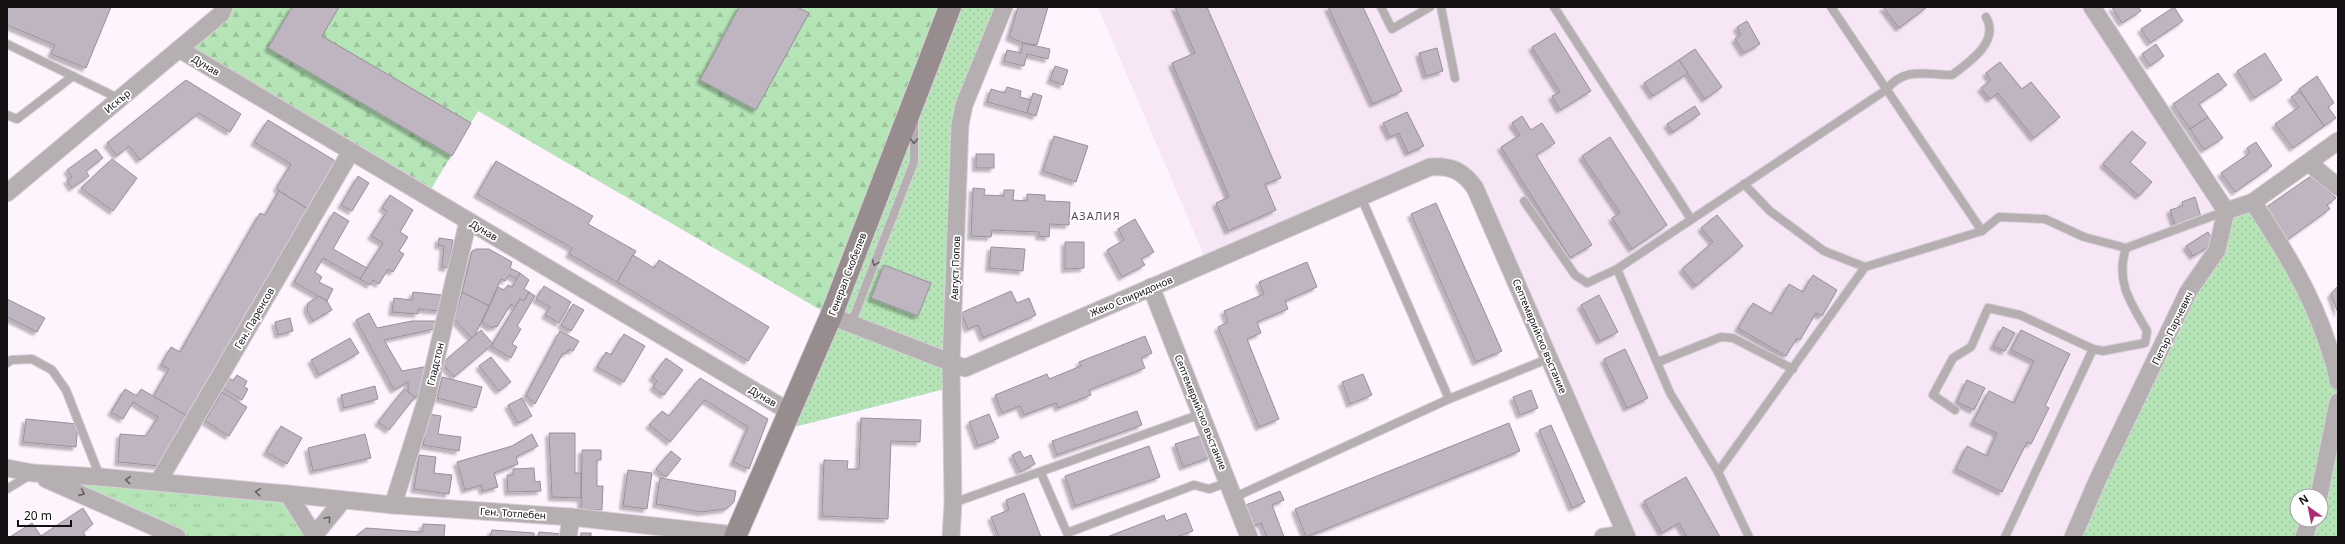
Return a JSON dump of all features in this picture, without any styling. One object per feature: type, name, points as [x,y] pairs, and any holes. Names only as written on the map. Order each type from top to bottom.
[{"type":"street","name":"Искър","points":[[7,193],[221,14],[224,7]]},
{"type":"street","name":"Генерал Скобелев","points":[[736,536],[830,316],[950,7]]},
{"type":"street","name":"Август Попов","points":[[951,537],[953,502],[951,363],[960,125],[964,105],[1004,7]]},
{"type":"street","points":[[2092,7],[2226,211],[2253,202],[2338,141]]},
{"type":"street","name":"Дунав","points":[[179,49],[350,153],[468,220],[790,412]]},
{"type":"street","name":"Ген. Паренсов","points":[[158,482],[350,153]]},
{"type":"street","points":[[2309,163],[2338,187]]},
{"type":"street","name":"Септемврийско въстание","points":[[1430,167],[1445,166],[1458,170],[1468,178],[1476,188],[1625,536]]},
{"type":"street","name":"Жеко Спиридонов","points":[[830,316],[965,368],[1430,167]]},
{"type":"street","points":[[2253,202],[2291,260],[2308,292],[2324,332],[2338,381]]},
{"type":"street","name":"Петър Парчевич","points":[[2073,537],[2098,479],[2188,292],[2217,250],[2226,211]]},
{"type":"street","name":"Гладстон","points":[[393,505],[426,401],[468,220]]},
{"type":"street","name":"Септемврийско въстание","points":[[1151,287],[1250,537]]},
{"type":"street","points":[[2321,488],[2338,402]]},
{"type":"street","points":[[7,468],[33,473],[177,537]]},
{"type":"street","name":"Ген. Тотлебен","points":[[33,473],[158,482],[393,505],[571,517],[736,536]]},
{"type":"street","points":[[288,494],[314,536],[343,500]]},
{"type":"street","points":[[568,537],[571,517]]},
{"type":"street","points":[[1603,537],[1625,536]]},
{"type":"lane","points":[[1381,7],[1392,29],[1430,7]]},
{"type":"lane","points":[[1441,7],[1455,78]]},
{"type":"lane","points":[[1554,7],[1691,219]]},
{"type":"lane","points":[[1831,7],[1982,231]]},
{"type":"lane","points":[[1524,201],[1575,275],[1587,283],[1617,269],[1886,90],[1894,80],[1909,72],[1952,74],[1957,71],[1982,49],[1990,36],[1991,25],[1986,17]]},
{"type":"lane","points":[[7,44],[120,99]]},
{"type":"lane","points":[[7,115],[17,119],[73,76]]},
{"type":"lane","points":[[851,324],[914,162],[914,102]]},
{"type":"lane","points":[[1744,184],[1770,211],[1824,251],[1866,267]]},
{"type":"lane","points":[[1361,197],[1449,399]]},
{"type":"lane","points":[[1718,472],[1734,447],[1793,369],[1866,267],[1982,231],[1999,217],[2045,219],[2084,237],[2126,248],[2226,211]]},
{"type":"lane","points":[[1955,410],[1933,395],[1953,358],[1971,347],[1988,308],[2020,315],[2093,349],[2103,351],[2145,343],[2147,331],[2126,294],[2121,263],[2126,248]]},
{"type":"lane","points":[[1617,269],[1670,393],[1718,472],[1749,537]]},
{"type":"lane","points":[[1658,362],[1721,337],[1733,338],[1793,369]]},
{"type":"lane","points":[[2005,537],[2093,349]]},
{"type":"lane","points":[[7,363],[10,360],[32,358],[52,370],[66,390],[100,477]]},
{"type":"lane","points":[[1235,497],[1449,399],[1550,358]]},
{"type":"lane","points":[[953,502],[1041,473],[1201,414]]},
{"type":"lane","points":[[7,489],[33,473]]},
{"type":"lane","points":[[1041,473],[1068,533],[1194,485],[1209,489],[1229,482]]},
{"type":"shaded area","points":[[1098,7],[2092,7],[2226,211],[2073,537],[1627,537],[1476,188],[1445,166],[1207,263]]},
{"type":"green space","points":[[224,7],[950,7],[831,316],[478,111],[427,196],[179,49]]},
{"type":"green space","points":[[950,7],[1004,7],[964,105],[953,387],[782,430]]},
{"type":"green space","points":[[2253,202],[2338,375],[2338,537],[2073,537],[2226,211]]},
{"type":"green space","points":[[33,473],[288,494],[315,537],[176,537]]},
{"type":"building","points":[[7,7],[111,7],[86,68],[51,54],[55,45],[7,25]]},
{"type":"building","points":[[292,7],[339,7],[322,36],[471,123],[452,156],[268,48]]},
{"type":"building","points":[[739,7],[797,7],[809,13],[756,110],[700,80]]},
{"type":"building","points":[[1018,7],[1048,7],[1037,45],[1023,43],[1009,37]]},
{"type":"building","points":[[1175,7],[1207,7],[1281,178],[1265,184],[1276,210],[1228,231],[1216,203],[1229,197],[1172,63],[1195,53]]},
{"type":"building","points":[[1328,7],[1363,7],[1402,91],[1373,104]]},
{"type":"building","points":[[1883,7],[1927,7],[1899,28]]},
{"type":"building","points":[[2112,7],[2138,7],[2141,11],[2122,23]]},
{"type":"building","points":[[2174,7],[2183,21],[2150,43],[2141,29]]},
{"type":"building","points":[[1747,21],[1760,44],[1744,53],[1735,39],[1741,35],[1737,27]]},
{"type":"building","points":[[1555,33],[1591,91],[1560,110],[1552,96],[1560,92],[1532,47]]},
{"type":"building","points":[[1023,43],[1050,49],[1048,59],[1027,54],[1024,66],[1004,61],[1007,50],[1021,53]]},
{"type":"building","points":[[2156,44],[2164,56],[2150,66],[2142,54]]},
{"type":"building","points":[[1437,48],[1443,71],[1426,76],[1419,53]]},
{"type":"building","points":[[1695,49],[1722,87],[1705,99],[1679,60]]},
{"type":"building","points":[[2265,53],[2282,80],[2254,98],[2237,71]]},
{"type":"building","points":[[1679,60],[1688,73],[1653,96],[1644,83]]},
{"type":"building","points":[[2000,62],[2022,89],[2031,82],[2060,117],[2034,138],[1998,93],[1990,99],[1981,88],[1991,80],[1986,73]]},
{"type":"building","points":[[1055,66],[1068,70],[1063,85],[1050,80]]},
{"type":"building","points":[[2218,73],[2227,85],[2199,104],[2208,117],[2190,129],[2173,104]]},
{"type":"building","points":[[2317,76],[2334,103],[2328,107],[2336,118],[2324,126],[2299,89]]},
{"type":"building","points":[[186,80],[241,114],[230,132],[199,113],[140,160],[129,146],[117,156],[107,143]]},
{"type":"building","points":[[1007,87],[1021,91],[1020,97],[1031,100],[1027,113],[987,102],[991,89],[1005,93]]},
{"type":"building","points":[[2300,91],[2324,126],[2293,148],[2275,124],[2299,107],[2291,97]]},
{"type":"building","points":[[1033,93],[1042,96],[1036,116],[1027,113]]},
{"type":"building","points":[[1695,106],[1700,114],[1673,132],[1667,124]]},
{"type":"building","points":[[1407,112],[1424,146],[1408,153],[1399,133],[1390,137],[1383,123]]},
{"type":"building","points":[[1522,116],[1531,130],[1542,123],[1555,143],[1536,155],[1592,245],[1570,258],[1501,147],[1520,135],[1512,123]]},
{"type":"building","points":[[2208,117],[2223,138],[2204,150],[2190,129]]},
{"type":"building","points":[[268,120],[337,162],[308,209],[279,191],[277,187],[291,164],[254,142]]},
{"type":"building","points":[[2132,131],[2146,143],[2130,162],[2152,182],[2139,196],[2103,164]]},
{"type":"building","points":[[1054,136],[1088,146],[1076,182],[1043,171]]},
{"type":"building","points":[[1610,137],[1667,225],[1632,249],[1612,218],[1620,213],[1582,156]]},
{"type":"building","points":[[2256,142],[2272,166],[2235,192],[2221,173],[2250,153],[2247,148]]},
{"type":"building","points":[[96,149],[103,158],[86,171],[89,176],[72,188],[67,180],[72,177],[67,170]]},
{"type":"building","points":[[976,154],[994,154],[994,168],[976,168]]},
{"type":"building","points":[[112,159],[137,178],[113,211],[81,188]]},
{"type":"building","points":[[496,161],[593,216],[588,224],[636,251],[617,282],[569,254],[572,248],[477,194]]},
{"type":"building","points":[[358,176],[369,183],[352,211],[341,205]]},
{"type":"building","points":[[2311,176],[2336,198],[2327,205],[2330,209],[2287,240],[2265,208]]},
{"type":"building","points":[[973,188],[985,189],[984,195],[1004,196],[1004,190],[1014,190],[1013,200],[1027,201],[1027,194],[1045,195],[1045,201],[1070,202],[1069,225],[1050,224],[1049,237],[1039,236],[1039,232],[992,230],[991,237],[971,236]]},
{"type":"building","points":[[279,191],[308,209],[189,417],[153,397],[169,369],[161,365],[171,347],[180,352],[260,213],[265,215]]},
{"type":"building","points":[[390,195],[413,210],[400,232],[408,237],[399,251],[404,254],[393,272],[388,269],[379,284],[373,280],[370,285],[360,279],[383,243],[371,236],[387,211],[382,208]]},
{"type":"building","points":[[2195,197],[2201,217],[2175,225],[2170,210],[2183,206],[2182,202]]},
{"type":"building","points":[[1436,203],[1502,351],[1476,362],[1411,214]]},
{"type":"building","points":[[334,212],[349,221],[333,249],[367,268],[360,279],[323,258],[315,272],[322,277],[319,282],[333,289],[327,301],[294,282]]},
{"type":"building","points":[[1717,215],[1743,246],[1696,286],[1682,269],[1713,242],[1701,228]]},
{"type":"building","points":[[1135,219],[1154,252],[1141,259],[1145,265],[1122,277],[1107,250],[1124,240],[1118,229]]},
{"type":"building","points":[[2208,232],[2215,243],[2193,256],[2186,246]]},
{"type":"building","points":[[439,238],[453,240],[448,268],[442,267],[444,246],[438,245]]},
{"type":"building","points":[[1065,242],[1084,242],[1084,268],[1065,269]]},
{"type":"building","points":[[991,247],[1025,249],[1023,271],[989,268]]},
{"type":"building","points":[[476,249],[489,249],[512,262],[510,268],[520,273],[517,279],[509,275],[505,281],[501,279],[489,306],[462,292],[472,251]]},
{"type":"building","points":[[633,255],[654,268],[659,260],[769,327],[748,361],[617,282]]},
{"type":"building","points":[[1307,262],[1317,287],[1285,301],[1288,309],[1257,322],[1261,333],[1247,339],[1279,419],[1259,427],[1218,327],[1228,322],[1224,311],[1264,294],[1259,282]]},
{"type":"building","points":[[884,265],[931,283],[918,316],[871,298]]},
{"type":"building","points":[[520,273],[529,280],[524,289],[529,292],[524,301],[520,299],[515,307],[511,304],[497,327],[494,326],[492,328],[482,322],[498,287],[504,290],[508,285],[512,287]]},
{"type":"building","points":[[1813,275],[1837,290],[1822,316],[1816,313],[1800,340],[1797,338],[1786,356],[1738,328],[1753,303],[1772,314],[1789,284],[1803,292]]},
{"type":"building","points":[[544,286],[571,302],[559,323],[545,315],[550,307],[536,299]]},
{"type":"building","points":[[2338,286],[2338,313],[2331,294]]},
{"type":"building","points":[[1011,291],[1017,303],[1029,298],[1036,315],[983,338],[978,325],[968,329],[961,313]]},
{"type":"building","points":[[413,292],[442,295],[440,311],[418,309],[418,314],[392,312],[394,298],[412,300]]},
{"type":"building","points":[[462,292],[489,306],[475,335],[472,338],[454,319]]},
{"type":"building","points":[[529,292],[535,296],[517,326],[521,329],[512,344],[517,347],[511,358],[491,346],[520,299],[524,301]]},
{"type":"building","points":[[1599,295],[1618,332],[1600,341],[1581,305]]},
{"type":"building","points":[[319,296],[327,301],[332,310],[313,321],[307,310],[308,303]]},
{"type":"building","points":[[7,299],[45,318],[37,332],[7,317]]},
{"type":"building","points":[[573,304],[584,310],[571,331],[561,325]]},
{"type":"building","points":[[369,313],[377,328],[412,321],[436,321],[434,329],[384,340],[402,371],[429,366],[422,395],[415,397],[408,392],[408,382],[394,390],[356,320]]},
{"type":"building","points":[[290,318],[293,331],[278,335],[275,322]]},
{"type":"building","points":[[2003,327],[2015,333],[2005,351],[1993,346]]},
{"type":"building","points":[[481,330],[493,344],[454,377],[442,363]]},
{"type":"building","points":[[2021,330],[2070,354],[2045,406],[2049,408],[2031,444],[2027,442],[2002,492],[1956,469],[1967,446],[1987,456],[1997,433],[1973,422],[1989,391],[2014,403],[2034,361],[2011,350]]},
{"type":"building","points":[[560,331],[579,341],[573,351],[569,349],[566,354],[563,353],[535,404],[526,395]]},
{"type":"building","points":[[624,334],[645,346],[624,382],[597,367],[606,352],[611,355]]},
{"type":"building","points":[[1145,336],[1152,353],[1141,358],[1145,368],[1089,390],[1091,395],[1058,408],[1056,403],[1024,415],[1020,406],[1002,413],[995,395],[1047,374],[1049,379],[1081,366],[1079,362]]},
{"type":"building","points":[[350,338],[359,353],[319,375],[311,360]]},
{"type":"building","points":[[1625,349],[1648,398],[1627,408],[1604,359]]},
{"type":"building","points":[[491,357],[511,382],[499,391],[479,366]]},
{"type":"building","points":[[666,358],[683,370],[664,395],[653,387],[657,381],[652,377]]},
{"type":"building","points":[[1363,374],[1372,395],[1350,404],[1342,382]]},
{"type":"building","points":[[237,375],[247,381],[244,387],[248,389],[242,400],[223,388],[229,378],[233,381]]},
{"type":"building","points":[[442,377],[482,387],[476,408],[437,398]]},
{"type":"building","points":[[700,378],[768,419],[749,469],[733,462],[748,427],[705,400],[670,442],[649,425],[662,411],[669,416]]},
{"type":"building","points":[[1967,380],[1985,388],[1974,410],[1957,402]]},
{"type":"building","points":[[375,386],[378,399],[344,408],[341,395]]},
{"type":"building","points":[[125,389],[137,396],[141,389],[189,417],[160,466],[118,462],[120,434],[146,436],[158,417],[133,402],[123,419],[111,412]]},
{"type":"building","points":[[404,389],[415,397],[389,430],[378,422]]},
{"type":"building","points":[[1531,390],[1538,408],[1520,415],[1513,397]]},
{"type":"building","points":[[222,392],[247,407],[229,436],[205,421]]},
{"type":"building","points":[[522,398],[532,416],[518,423],[508,405]]},
{"type":"building","points":[[1137,411],[1142,425],[1057,455],[1052,441]]},
{"type":"building","points":[[428,414],[441,416],[438,434],[461,437],[459,451],[423,445]]},
{"type":"building","points":[[989,414],[999,438],[978,446],[969,422]]},
{"type":"building","points":[[861,418],[921,420],[920,442],[891,441],[888,519],[822,516],[824,460],[848,461],[847,469],[859,469]]},
{"type":"building","points":[[26,419],[78,424],[76,447],[23,442]]},
{"type":"building","points":[[1509,423],[1520,451],[1306,537],[1295,509]]},
{"type":"building","points":[[1551,425],[1585,502],[1572,508],[1539,430]]},
{"type":"building","points":[[281,426],[302,438],[287,464],[266,452]]},
{"type":"building","points":[[549,433],[575,433],[575,473],[581,473],[581,498],[552,497]]},
{"type":"building","points":[[365,434],[371,458],[313,471],[308,448]]},
{"type":"building","points":[[532,434],[538,446],[516,457],[518,464],[494,473],[498,487],[483,491],[481,485],[465,490],[457,462],[512,446]]},
{"type":"building","points":[[1203,435],[1211,457],[1183,467],[1175,444]]},
{"type":"building","points":[[1149,446],[1160,477],[1075,506],[1065,476]]},
{"type":"building","points":[[582,450],[601,450],[601,460],[597,460],[597,486],[603,486],[602,510],[581,510]]},
{"type":"building","points":[[671,451],[681,459],[666,477],[656,469]]},
{"type":"building","points":[[1020,451],[1024,458],[1031,455],[1035,464],[1020,472],[1012,455]]},
{"type":"building","points":[[419,455],[436,457],[434,473],[452,475],[449,494],[414,489]]},
{"type":"building","points":[[534,468],[535,482],[540,481],[541,491],[508,492],[507,475],[513,475],[513,469]]},
{"type":"building","points":[[628,470],[652,473],[647,509],[623,506]]},
{"type":"building","points":[[1686,477],[1720,537],[1687,537],[1679,523],[1662,533],[1644,501]]},
{"type":"building","points":[[660,478],[736,491],[734,502],[726,509],[701,512],[656,504]]},
{"type":"building","points":[[1280,491],[1284,500],[1272,505],[1284,537],[1267,537],[1261,523],[1254,526],[1246,505]]},
{"type":"building","points":[[1024,493],[1041,537],[999,537],[991,517],[1009,510],[1006,500]]},
{"type":"building","points":[[83,508],[93,524],[83,532],[86,537],[10,537],[32,523],[41,536]]},
{"type":"building","points":[[1186,513],[1193,531],[1176,537],[1107,537],[1164,515],[1166,521]]},
{"type":"building","points":[[423,524],[445,525],[444,537],[355,537],[366,528],[422,532]]},
{"type":"building","points":[[492,530],[534,533],[534,537],[490,537]]},
{"type":"building","points":[[539,532],[564,534],[564,537],[538,537]]},
{"type":"building","points":[[581,533],[591,533],[591,537],[581,537]]},
{"type":"district","name":"АЗАЛИЯ","points":[[1096,215]]}]
